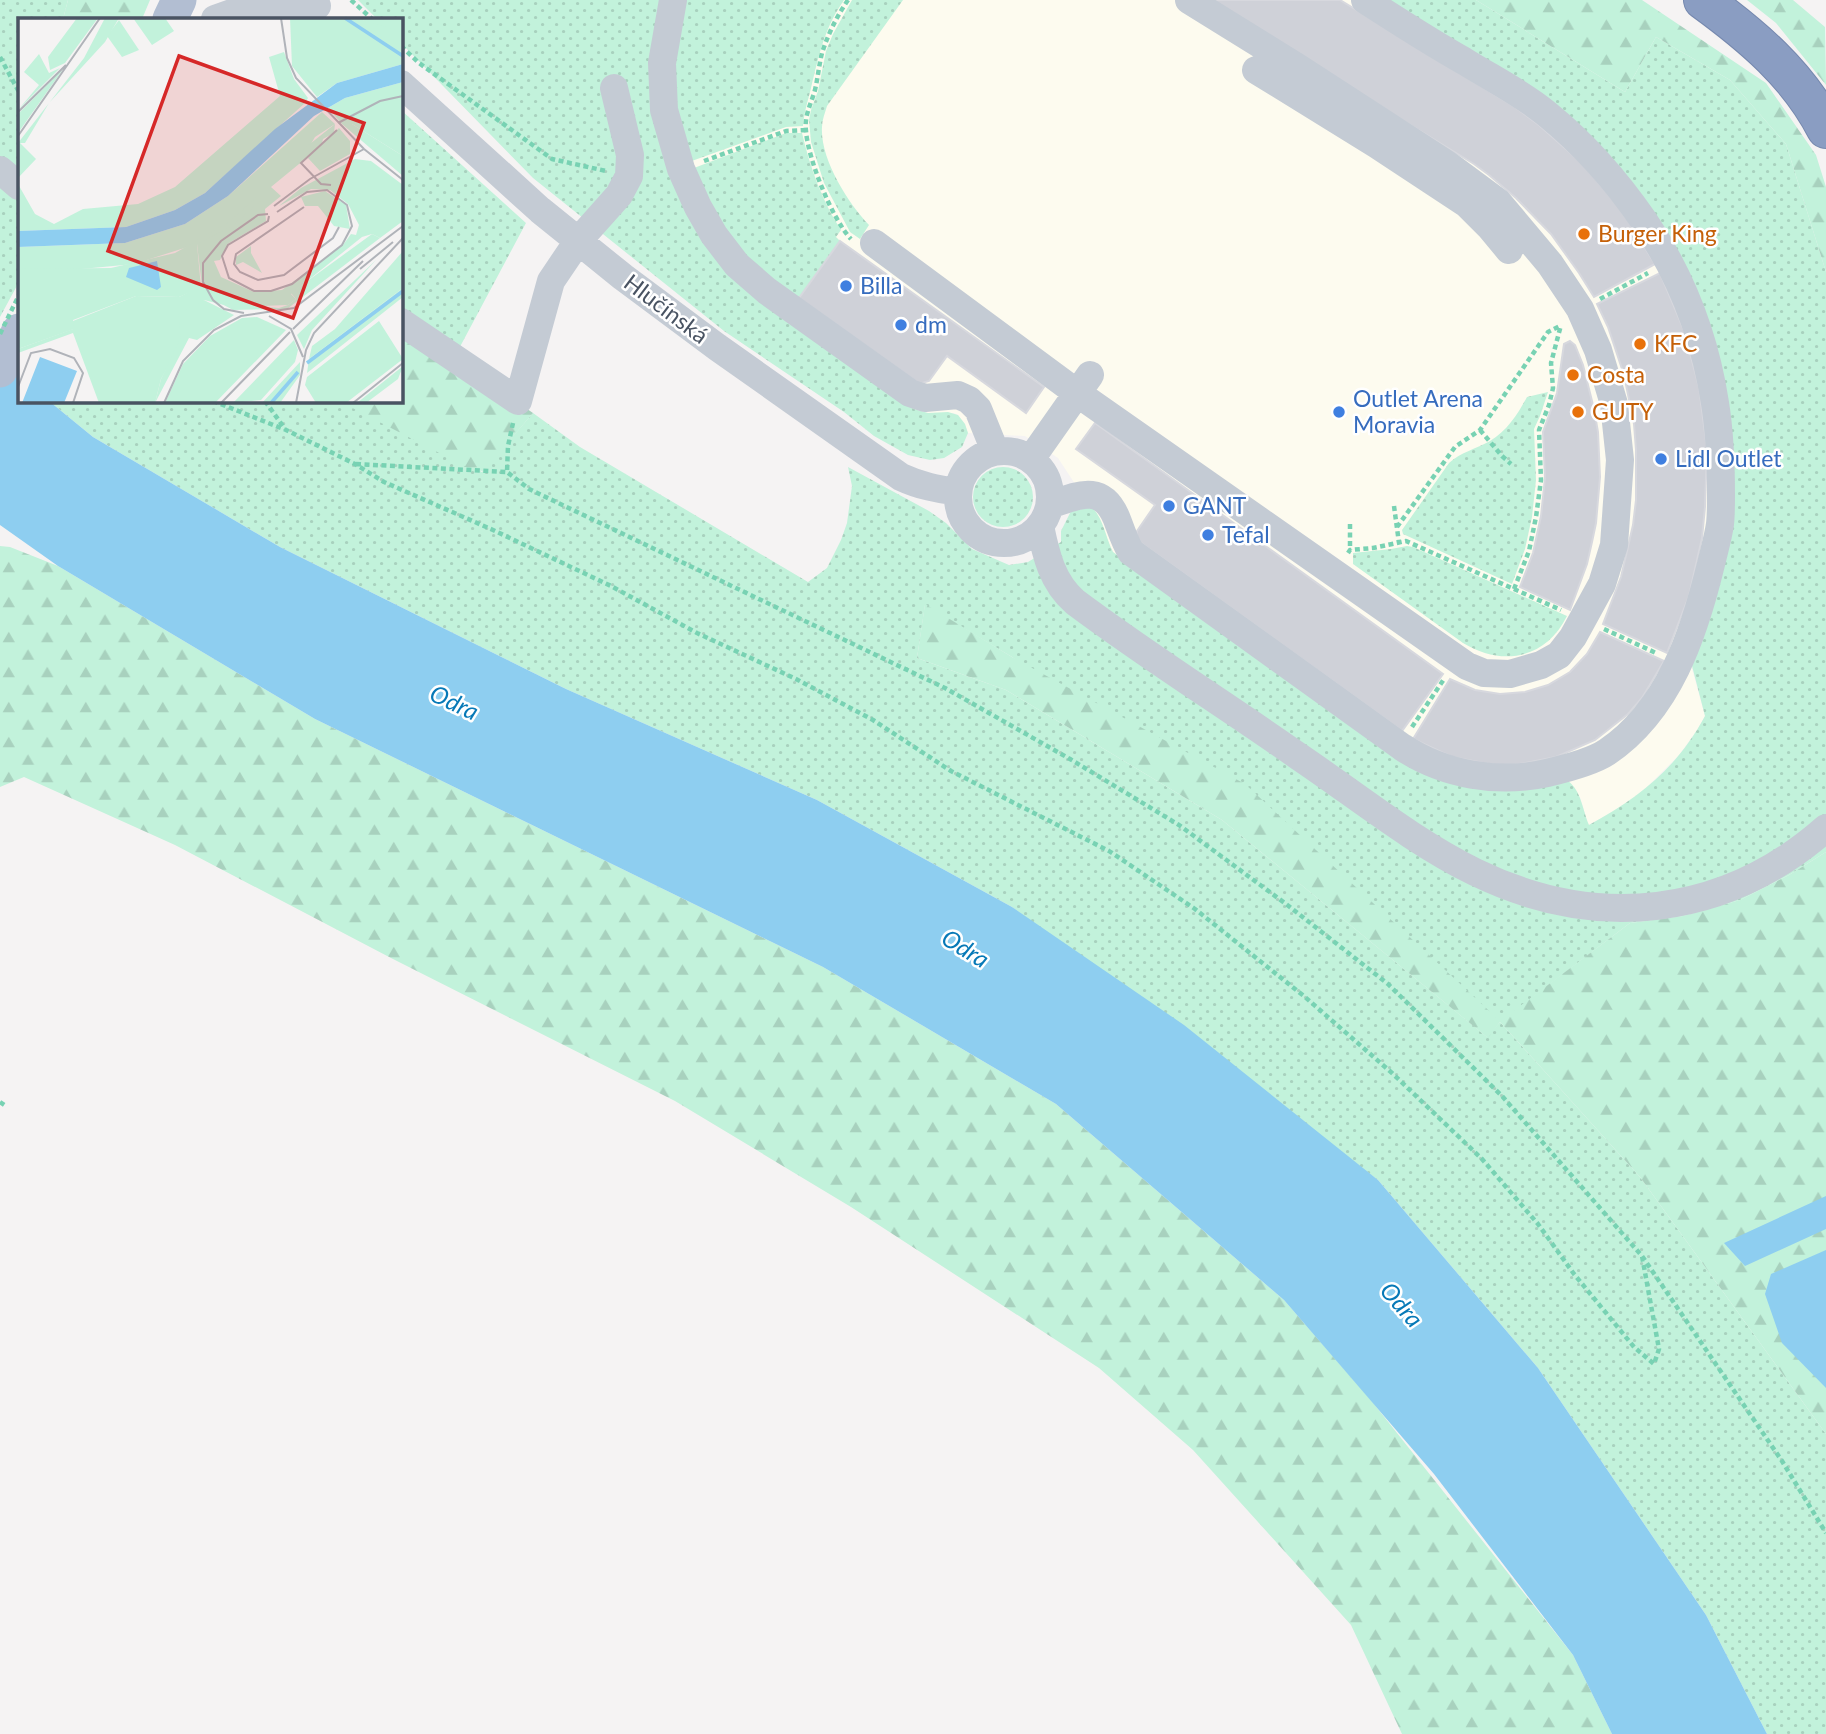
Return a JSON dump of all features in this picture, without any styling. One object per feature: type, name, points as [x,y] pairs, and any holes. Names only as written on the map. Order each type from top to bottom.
[{"type":"highway","points":[[1703,0],[1741,27],[1786,70],[1820,116],[1826,129]]},
{"type":"main road","points":[[170,18],[179,0]]},
{"type":"main road","points":[[0,370],[18,333]]},
{"type":"street","points":[[673,0],[662,63],[664,110],[681,169],[714,235],[737,265],[767,291],[909,393],[925,398],[958,395],[969,400],[978,409],[995,452]]},
{"type":"street","points":[[874,243],[1084,384],[1333,573],[1466,666],[1484,673],[1510,674],[1541,665],[1559,655],[1583,620],[1602,584],[1614,545],[1620,460],[1614,404],[1598,350],[1570,318],[1550,264],[1498,202],[1297,67],[1188,0]]},
{"type":"street","points":[[1365,0],[1517,93],[1569,132],[1592,154],[1645,221],[1670,262],[1689,305],[1704,351],[1716,403],[1721,460],[1720,522],[1703,594],[1681,659],[1657,702],[1631,733],[1604,754],[1563,769],[1530,776],[1473,776],[1419,759],[1131,552],[1125,544],[1112,509],[1100,496],[1085,494],[1045,515],[1034,532],[1020,540],[1003,543],[987,539],[967,524],[960,509],[958,492],[964,473],[970,466],[986,454],[995,452],[1020,453],[1031,459],[1045,474],[1050,494],[1045,515],[1048,561],[1064,590],[1075,602],[1407,832],[1476,872],[1514,889],[1557,901],[1598,907],[1641,908],[1678,903],[1749,880],[1784,860],[1826,828]]},
{"type":"street","points":[[218,18],[240,10],[318,6]]},
{"type":"street","points":[[1256,70],[1467,204],[1509,250]]},
{"type":"street","name":"Hlučínská","points":[[402,85],[540,210],[671,314],[894,473],[928,488],[958,492]]},
{"type":"street","points":[[402,323],[518,401],[551,281],[578,242],[619,195],[629,176],[630,155],[614,88]]},
{"type":"street","points":[[0,170],[18,185]]},
{"type":"street","points":[[1031,459],[1084,384]]},
{"type":"path","points":[[351,0],[371,18]]},
{"type":"path","points":[[849,0],[839,14],[822,52],[805,130],[821,184],[837,219],[849,237],[867,249],[874,243]]},
{"type":"path","points":[[402,47],[419,63],[552,159],[629,176]]},
{"type":"path","points":[[0,57],[18,90]]},
{"type":"path","points":[[681,169],[786,131],[805,130]]},
{"type":"path","points":[[1397,527],[1454,447],[1480,430],[1548,332],[1670,262]]},
{"type":"path","points":[[0,334],[18,297]]},
{"type":"path","points":[[1514,589],[1529,551],[1536,517],[1541,480],[1539,430],[1553,388],[1551,363],[1570,318]]},
{"type":"path","points":[[507,472],[508,446],[518,401]]},
{"type":"path","points":[[216,402],[286,430],[355,464],[384,482],[493,530],[599,581],[697,633],[796,679],[873,720],[951,771],[1109,852],[1195,909],[1305,997],[1392,1073],[1482,1159],[1538,1224],[1574,1274],[1634,1347],[1654,1364],[1659,1349],[1642,1256]]},
{"type":"path","points":[[266,402],[286,430]]},
{"type":"path","points":[[1480,430],[1511,464]]},
{"type":"path","points":[[355,464],[507,472],[529,489],[945,688],[1179,825],[1388,984],[1502,1096],[1642,1256],[1782,1461],[1826,1533]]},
{"type":"path","points":[[1394,506],[1399,543]]},
{"type":"path","points":[[1333,573],[1350,550],[1350,524]]},
{"type":"path","points":[[1350,550],[1406,541],[1583,620],[1681,659]]},
{"type":"path","points":[[1400,746],[1457,659]]},
{"type":"path","points":[[0,1102],[6,1106]]},
{"type":"shaded area","name":"Outlet Arena Moravia","points":[[662,0],[1388,0],[1600,147],[1726,399],[1692,669],[1705,716],[1679,755],[1642,792],[1621,808],[1588,825],[1580,797],[1497,789],[1190,609],[1113,552],[1104,528],[1058,458],[1025,436],[968,433],[965,424],[954,413],[928,413],[914,409],[801,329],[705,238]]},
{"type":"green space","points":[[0,0],[68,0],[63,18],[18,18],[18,284],[0,317]]},
{"type":"green space","points":[[68,0],[150,0],[142,18],[63,18]]},
{"type":"green space","points":[[358,0],[662,0],[669,168],[801,329],[914,409],[958,415],[968,433],[962,447],[944,458],[930,460],[908,455],[874,436],[844,412],[724,331],[533,178],[402,44],[402,18],[376,18]]},
{"type":"green space","points":[[684,0],[844,0],[823,42],[803,126],[786,127],[689,162],[677,118],[675,49]]},
{"type":"green space","points":[[852,0],[903,0],[827,106],[822,122],[830,166],[844,193],[869,225],[860,239],[850,232],[824,183],[811,142],[809,120],[826,51]]},
{"type":"green space","points":[[1388,0],[1476,0],[1625,92],[1656,37],[1730,80],[1786,144],[1826,272],[1826,852],[1740,900],[1683,916],[1630,923],[1500,1022],[1640,1177],[1826,1434],[1826,1734],[1767,1734],[1706,1615],[1538,1368],[1378,1180],[1012,907],[817,800],[566,689],[280,547],[93,437],[50,402],[343,402],[482,472],[533,413],[580,447],[808,582],[827,568],[847,523],[852,486],[848,467],[929,511],[946,523],[972,549],[1009,565],[1028,562],[1061,542],[1061,531],[1071,511],[1092,507],[1102,523],[1113,552],[1399,758],[1568,781],[1579,795],[1589,825],[1656,780],[1682,751],[1705,716],[1691,662],[1728,524],[1679,257]],"holes":[[[925,605],[1012,657],[1500,1022],[1487,1037],[1222,820],[1006,690],[917,658]]]},
{"type":"green space","points":[[1476,0],[1642,0],[1766,83],[1816,155],[1826,187],[1826,272],[1786,144],[1730,80],[1656,37],[1625,92]]},
{"type":"green space","points":[[1747,0],[1793,0],[1825,27],[1826,85],[1776,23]]},
{"type":"green space","points":[[402,111],[526,223],[454,358],[402,323]]},
{"type":"green space","points":[[786,133],[802,133],[817,183],[841,230],[836,237],[840,241],[798,300],[761,272],[725,231],[694,168]]},
{"type":"green space","points":[[402,324],[533,413],[484,471],[472,470],[341,402],[402,402]]},
{"type":"green space","points":[[1548,392],[1534,429],[1536,480],[1532,517],[1525,549],[1512,584],[1403,534],[1402,530],[1449,463],[1502,432],[1527,397]]},
{"type":"green space","points":[[1003,467],[1015,469],[1028,480],[1033,497],[1031,509],[1020,522],[1003,527],[991,525],[978,514],[973,497],[975,485],[986,472]]},
{"type":"green space","points":[[0,546],[10,547],[58,566],[315,719],[823,967],[1056,1104],[1284,1300],[1370,1399],[1573,1655],[1612,1734],[1402,1734],[1351,1625],[1193,1450],[1099,1368],[851,1207],[675,1101],[391,958],[175,845],[24,777],[0,787]]},
{"type":"green space","points":[[1407,546],[1567,616],[1547,642],[1522,655],[1493,655],[1478,650],[1463,643],[1353,564],[1353,553]]},
{"type":"green space","points":[[925,604],[1012,657],[1245,784],[1500,1021],[1630,923],[1683,916],[1740,900],[1826,852],[1826,1434],[1640,1177],[1500,1022],[1488,1038],[1222,820],[1006,690],[917,658]]},
{"type":"water","name":"Odra","points":[[0,361],[18,375],[18,402],[50,402],[93,437],[280,547],[566,689],[817,800],[1012,907],[1184,1025],[1378,1180],[1538,1368],[1706,1615],[1767,1734],[1612,1734],[1573,1655],[1434,1474],[1284,1300],[1056,1104],[823,967],[315,719],[58,566],[0,525]]},
{"type":"water","points":[[1826,1196],[1826,1229],[1745,1266],[1724,1243]]},
{"type":"water","points":[[1826,1250],[1826,1388],[1782,1343],[1765,1294],[1771,1274]]},
{"type":"building","points":[[1206,0],[1340,0],[1515,107],[1539,125],[1584,165],[1623,212],[1655,264],[1594,297],[1551,234],[1489,175]]},
{"type":"building","points":[[840,241],[1044,387],[1026,413],[947,356],[929,381],[917,382],[799,298]]},
{"type":"building","points":[[1660,273],[1684,330],[1699,387],[1707,448],[1702,538],[1689,596],[1667,653],[1603,624],[1621,577],[1633,525],[1636,450],[1634,424],[1624,375],[1608,327],[1597,304]]},
{"type":"building","points":[[1570,341],[1575,345],[1583,365],[1594,409],[1600,477],[1592,542],[1570,610],[1520,587],[1533,553],[1541,516],[1545,478],[1543,432],[1557,393],[1564,344]]},
{"type":"building","points":[[1095,423],[1443,674],[1402,731],[1141,543],[1137,531],[1155,505],[1076,449]]},
{"type":"building","points":[[1600,632],[1664,661],[1642,698],[1628,714],[1595,740],[1556,757],[1515,765],[1494,765],[1452,757],[1413,739],[1450,679],[1475,690],[1500,694],[1525,692],[1548,685],[1570,672],[1587,654]]},
{"type":"place","name":"Burger King","points":[[1584,234]]},
{"type":"place","name":"Billa","points":[[846,286]]},
{"type":"place","name":"dm","points":[[901,325]]},
{"type":"place","name":"KFC","points":[[1640,344]]},
{"type":"place","name":"Costa","points":[[1573,375]]},
{"type":"place","name":"Outlet Arena Moravia","points":[[1339,412]]},
{"type":"place","name":"GUTY","points":[[1578,412]]},
{"type":"place","name":"Lidl Outlet","points":[[1661,459]]},
{"type":"place","name":"GANT","points":[[1169,506]]},
{"type":"place","name":"Tefal","points":[[1208,535]]}]
